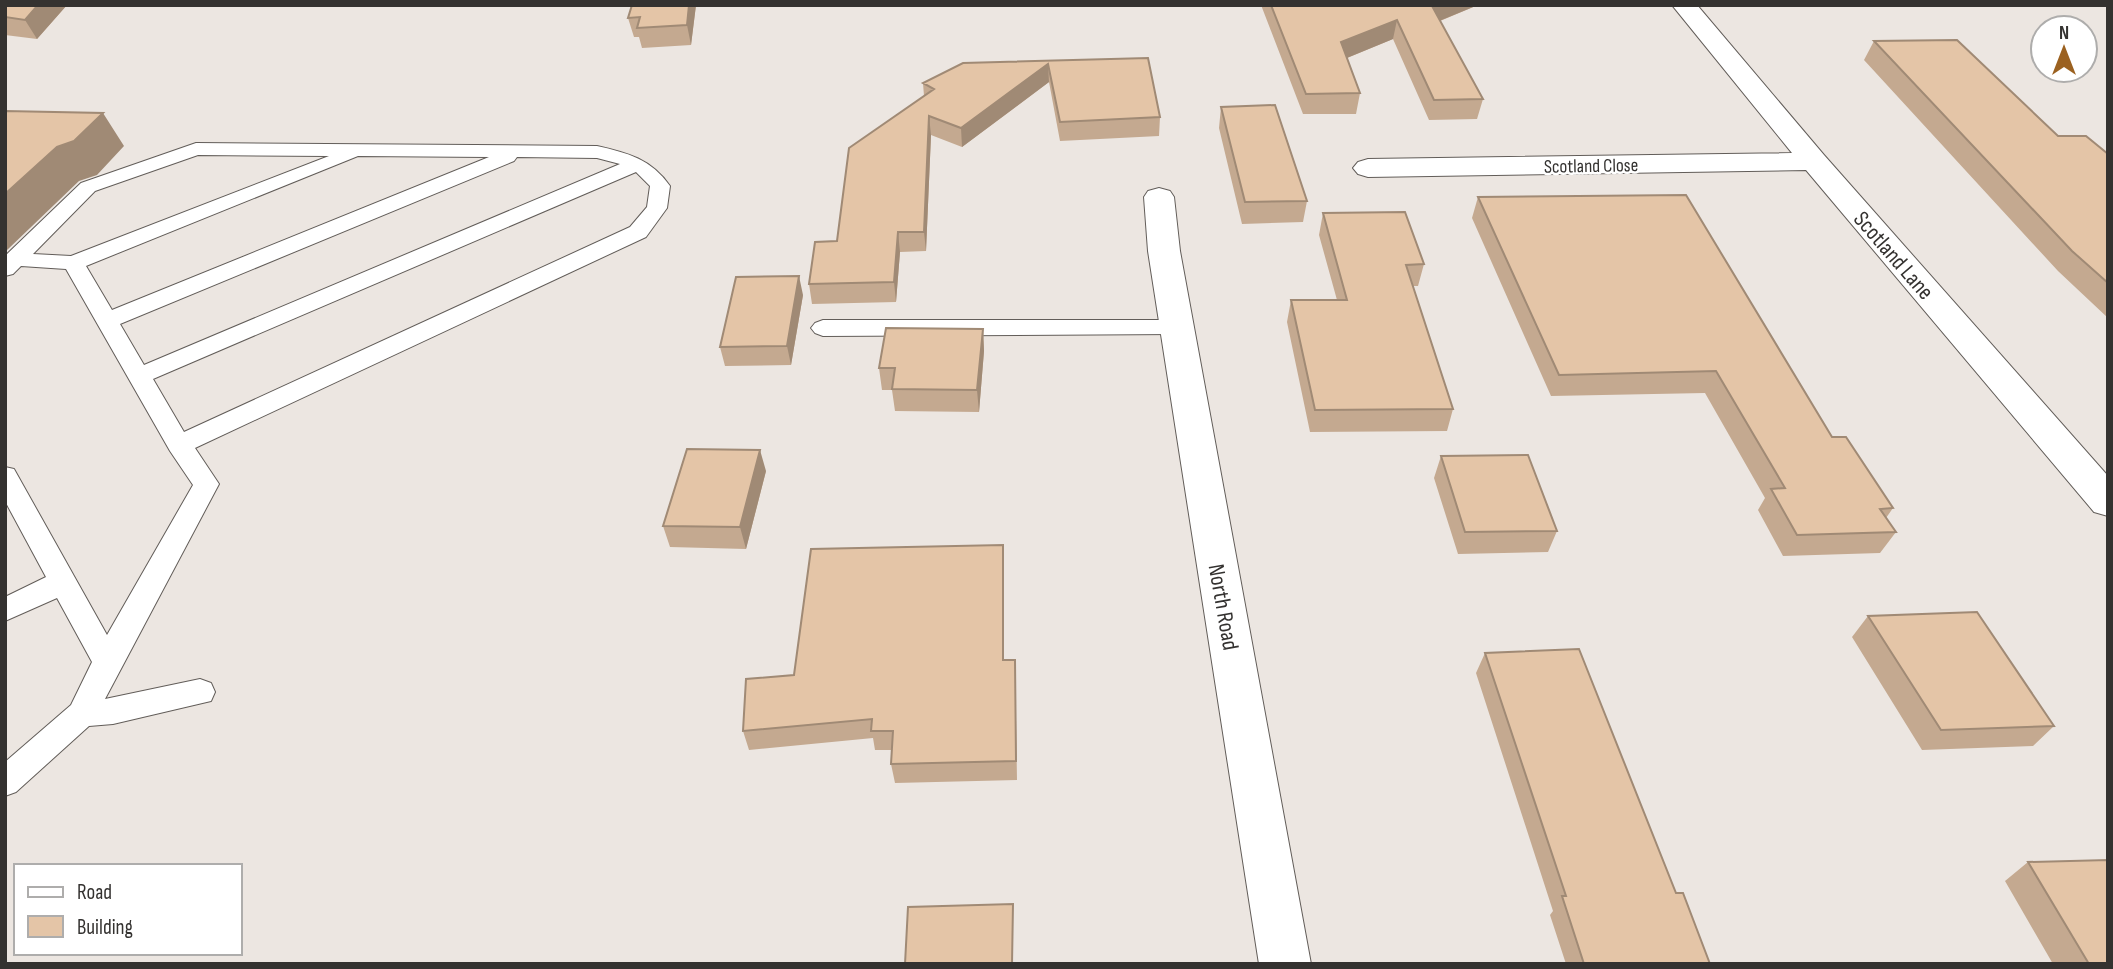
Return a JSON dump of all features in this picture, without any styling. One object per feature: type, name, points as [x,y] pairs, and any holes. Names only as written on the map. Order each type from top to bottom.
[{"type":"street","name":"Scotland Lane","points":[[1684,5],[1814,161],[2108,502]]},
{"type":"street","name":"Scotland Close","points":[[1368,168],[1814,161]]},
{"type":"street","name":"North Road","points":[[1158,197],[1164,251],[1284,964]]},
{"type":"lane","points":[[10,264],[88,187],[196,149],[597,152],[651,171],[660,186],[657,208],[638,232],[178,445]]},
{"type":"lane","points":[[10,264],[73,263],[361,150]]},
{"type":"lane","points":[[107,321],[520,152]]},
{"type":"lane","points":[[139,376],[637,164]]},
{"type":"lane","points":[[5,782],[82,714],[107,662],[206,484],[178,445],[73,263]]},
{"type":"lane","points":[[823,328],[1177,327]]},
{"type":"lane","points":[[5,476],[107,662]]},
{"type":"lane","points":[[5,610],[63,582]]},
{"type":"lane","points":[[82,714],[113,711],[201,692]]},
{"type":"building","points":[[5,5],[38,5],[25,20],[5,17]]},
{"type":"building","points":[[632,5],[689,5],[687,25],[637,28],[640,17],[628,18]]},
{"type":"building","points":[[1271,5],[1434,5],[1432,6],[1483,99],[1434,100],[1397,20],[1341,42],[1360,93],[1306,94]]},
{"type":"building","points":[[1957,40],[2058,136],[2086,136],[2108,154],[2108,283],[2072,251],[1874,41]]},
{"type":"building","points":[[1148,58],[1160,117],[1060,122],[1048,64],[961,128],[929,116],[924,232],[898,232],[894,282],[809,284],[815,242],[837,241],[849,148],[934,89],[923,83],[963,63]]},
{"type":"building","points":[[1275,105],[1307,201],[1245,202],[1221,107]]},
{"type":"building","points":[[5,111],[103,113],[74,141],[57,147],[5,194]]},
{"type":"building","points":[[1686,195],[1832,437],[1846,437],[1893,508],[1880,509],[1896,532],[1797,535],[1771,489],[1785,488],[1716,371],[1559,375],[1478,197]]},
{"type":"building","points":[[1405,212],[1424,264],[1406,265],[1453,409],[1315,410],[1291,300],[1347,300],[1323,213]]},
{"type":"building","points":[[799,276],[787,346],[720,347],[736,277]]},
{"type":"building","points":[[886,328],[983,329],[977,390],[892,389],[895,368],[879,368]]},
{"type":"building","points":[[687,449],[760,450],[740,527],[663,526]]},
{"type":"building","points":[[1528,455],[1557,531],[1465,532],[1441,456]]},
{"type":"building","points":[[1003,545],[1003,660],[1015,660],[1016,761],[891,764],[893,731],[871,731],[872,719],[743,731],[746,679],[794,675],[811,549]]},
{"type":"building","points":[[1977,612],[2054,726],[1941,730],[1868,616]]},
{"type":"building","points":[[1579,649],[1676,893],[1683,893],[1710,964],[1584,964],[1562,896],[1566,896],[1485,653]]},
{"type":"building","points":[[2108,860],[2108,964],[2089,964],[2028,862]]},
{"type":"building","points":[[1013,904],[1012,964],[905,964],[908,907]]}]
